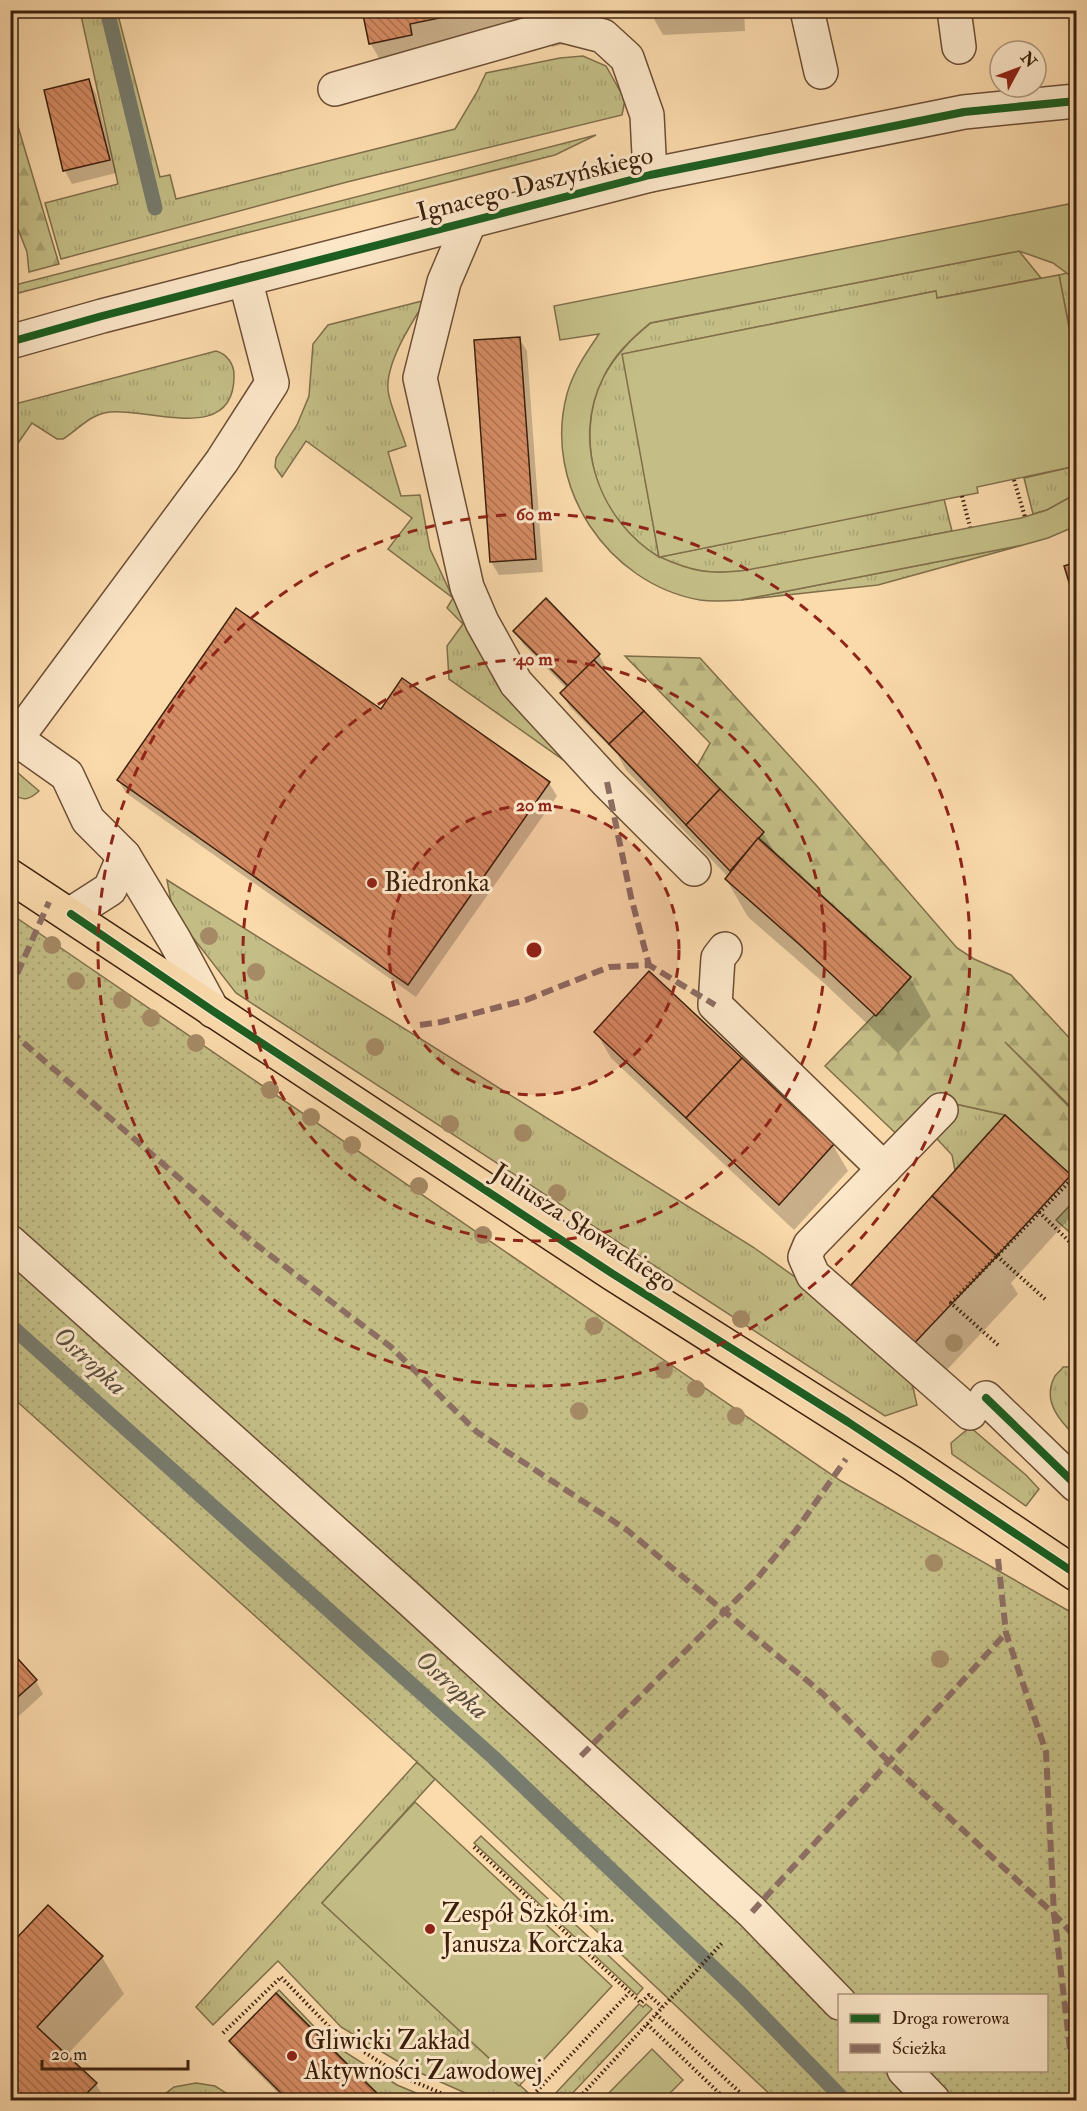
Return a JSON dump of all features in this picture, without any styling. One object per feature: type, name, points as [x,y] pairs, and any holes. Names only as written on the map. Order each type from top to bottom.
[{"type":"main road","name":"Juliusza Słowackiego","points":[[10,876],[71,914],[213,1011],[613,1274],[875,1439],[1077,1574]]},
{"type":"street","points":[[807,10],[821,72]]},
{"type":"street","points":[[954,10],[959,47]]},
{"type":"street","points":[[335,89],[560,25],[603,36],[627,58],[639,93],[646,115],[650,175]]},
{"type":"street","name":"Ignacego Daszyńskiego","points":[[10,342],[650,175],[964,112],[1077,101]]},
{"type":"street","points":[[470,221],[444,282],[420,378],[467,587],[482,622],[516,683],[607,782],[694,869]]},
{"type":"street","points":[[213,1011],[175,941],[124,856],[88,820],[67,776],[16,739],[222,461],[272,383],[245,279]]},
{"type":"street","points":[[71,914],[110,890],[124,856]]},
{"type":"street","points":[[725,949],[718,958],[715,1005],[884,1169]]},
{"type":"street","points":[[941,1110],[810,1245],[805,1257],[813,1275],[1077,1485]]},
{"type":"street","points":[[10,1242],[407,1597],[752,1912],[838,2001]]},
{"type":"street","points":[[906,2072],[933,2100]]},
{"type":"path","points":[[1014,480],[1024,517]]},
{"type":"path","points":[[962,496],[970,527]]},
{"type":"path","points":[[998,1345],[951,1303],[1077,1175]]},
{"type":"path","points":[[1039,1212],[1077,1248]]},
{"type":"path","points":[[997,1256],[1045,1299]]},
{"type":"path","points":[[474,1847],[629,1993],[642,2003],[649,1995],[662,2007]]},
{"type":"path","points":[[577,2100],[726,1939]]},
{"type":"path","points":[[223,2033],[281,1977],[334,2033],[401,2076],[457,2100]]},
{"type":"path","points":[[546,2100],[536,2092],[629,1993]]},
{"type":"path","points":[[656,2014],[748,2100]]},
{"type":"path","points":[[647,2024],[719,2093],[712,2100]]},
{"type":"green space","points":[[80,11],[117,11],[160,177],[170,175],[176,199],[455,129],[486,73],[560,58],[583,56],[606,66],[625,100],[622,115],[347,182],[61,259],[45,203],[118,184]]},
{"type":"green space","points":[[11,103],[59,264],[29,272],[27,252],[11,211]]},
{"type":"green space","points":[[596,135],[555,155],[11,295],[11,286]]},
{"type":"green space","points":[[1069,204],[1074,245],[1076,246],[1076,280],[1053,263],[1019,251],[650,323],[624,348],[607,370],[594,403],[590,428],[591,453],[596,478],[606,501],[620,522],[638,541],[659,557],[622,354],[936,291],[937,298],[1059,275],[1076,363],[1076,466],[977,487],[978,493],[660,557],[702,571],[747,570],[1021,518],[1047,510],[1076,494],[1076,526],[1048,538],[1023,545],[741,600],[716,601],[700,600],[667,590],[637,574],[611,552],[590,526],[574,495],[564,463],[562,429],[567,394],[573,378],[599,334],[560,340],[554,306]]},
{"type":"green space","points":[[1019,251],[1041,278],[937,298],[935,291],[623,354],[659,557],[944,499],[952,531],[745,571],[701,571],[671,563],[660,558],[638,544],[607,504],[597,479],[591,454],[590,428],[594,402],[603,378],[613,362],[624,348],[651,323]]},
{"type":"green space","points":[[1067,273],[1076,280],[1076,363],[1059,275]]},
{"type":"green space","points":[[426,300],[395,355],[388,378],[389,394],[406,446],[388,452],[401,496],[420,495],[430,549],[453,598],[388,549],[412,518],[306,441],[282,477],[275,467],[276,458],[297,425],[309,396],[313,344],[328,325]]},
{"type":"green space","points":[[216,351],[227,357],[234,371],[231,397],[221,410],[206,416],[187,418],[127,412],[103,413],[63,439],[57,439],[32,423],[11,453],[11,405]]},
{"type":"green space","points":[[1076,466],[1076,494],[1047,510],[1033,514],[1024,478]]},
{"type":"green space","points":[[1023,545],[878,585],[741,600]]},
{"type":"green space","points":[[453,598],[576,769],[449,679],[447,646],[463,624],[447,608]]},
{"type":"green space","points":[[625,656],[700,658],[816,785],[957,948],[974,959],[1011,975],[1076,1045],[1076,1112],[1005,1042],[1076,1114],[1076,1175],[1073,1178],[1005,1115],[947,1102],[907,1144],[825,1066],[911,977],[759,838],[744,855],[680,797],[710,743]]},
{"type":"green space","points":[[11,767],[39,791],[25,799],[11,793]]},
{"type":"green space","points":[[167,880],[753,1247],[802,1282],[911,1379],[917,1405],[885,1416],[236,993],[173,912]]},
{"type":"green space","points":[[11,914],[841,1481],[1076,1615],[1076,2100],[776,2100],[417,1762],[11,1396]]},
{"type":"green space","points":[[946,1102],[1005,1115],[955,1170],[952,1155],[925,1126]]},
{"type":"green space","points":[[1076,1199],[1076,1238],[1056,1220]]},
{"type":"green space","points":[[1063,1367],[1076,1367],[1076,1437],[1059,1418],[1050,1395],[1055,1377]]},
{"type":"green space","points":[[970,1427],[1039,1489],[1026,1506],[952,1454],[951,1443]]},
{"type":"green space","points":[[417,1762],[435,1779],[322,1903],[536,2100],[481,2100],[407,2067],[341,2027],[278,1961],[213,2025],[196,2007]]},
{"type":"green space","points":[[415,1802],[612,1986],[519,2086],[322,1903]]},
{"type":"green space","points":[[481,1836],[643,1988],[637,1995],[474,1843]]},
{"type":"green space","points":[[279,1990],[329,2042],[397,2085],[433,2100],[384,2100],[276,1993]]},
{"type":"green space","points":[[639,2004],[643,2007],[646,2004],[652,2009],[566,2100],[557,2100],[553,2096]]},
{"type":"green space","points":[[652,2049],[683,2080],[663,2100],[602,2100]]},
{"type":"green space","points":[[196,2083],[215,2086],[237,2100],[157,2100],[174,2087]]},
{"type":"building","points":[[362,10],[478,10],[410,24],[412,35],[369,44]]},
{"type":"building","points":[[89,79],[110,160],[63,171],[44,90]]},
{"type":"building","points":[[520,337],[536,559],[490,562],[474,340]]},
{"type":"building","points":[[1076,562],[1076,605],[1064,566]]},
{"type":"building","points":[[546,598],[600,654],[568,686],[513,631]]},
{"type":"building","name":"Biedronka","points":[[236,608],[381,709],[402,678],[550,782],[408,985],[117,780]]},
{"type":"building","points":[[594,660],[644,711],[609,744],[560,693]]},
{"type":"building","points":[[644,711],[720,789],[686,825],[609,744]]},
{"type":"building","points":[[720,789],[764,832],[730,871],[686,825]]},
{"type":"building","points":[[758,838],[911,977],[876,1016],[725,879]]},
{"type":"building","points":[[649,971],[742,1058],[686,1118],[594,1032]]},
{"type":"building","points":[[742,1058],[834,1144],[779,1205],[686,1118]]},
{"type":"building","points":[[1005,1115],[1071,1175],[997,1256],[932,1196]]},
{"type":"building","points":[[932,1196],[997,1256],[905,1353],[842,1295]]},
{"type":"building","points":[[10,1650],[37,1680],[10,1704]]},
{"type":"building","points":[[48,1905],[103,1956],[37,2027],[97,2083],[80,2100],[10,2100],[10,1945]]},
{"type":"building","name":"Gliwicki Zakład Aktywności Zawodowej","points":[[276,1993],[384,2100],[289,2100],[279,2091],[229,2041]]},
{"type":"waterway","points":[[107,10],[155,208]]},
{"type":"waterway","name":"Ostropka","points":[[10,1325],[494,1758],[742,1995],[844,2100]]},
{"type":"marked path","points":[[607,782],[631,897],[649,965]]},
{"type":"marked path","points":[[10,990],[49,902]]},
{"type":"marked path","points":[[420,1025],[441,1022],[526,1000],[609,967],[649,965],[715,1005]]},
{"type":"marked path","points":[[10,1031],[254,1243],[391,1347],[477,1432],[627,1530],[822,1693],[889,1762],[1054,1914],[1076,1938]]},
{"type":"marked path","points":[[581,1756],[756,1580],[797,1529],[846,1459]]},
{"type":"marked path","points":[[998,1559],[1006,1633],[1046,1752],[1054,1914],[1076,2099]]},
{"type":"marked path","points":[[752,1912],[1006,1633]]},
{"type":"cycle path","points":[[10,342],[102,316],[650,175],[964,112],[1076,101]]},
{"type":"cycle path","points":[[71,914],[213,1011],[613,1274],[848,1422],[1076,1574]]},
{"type":"cycle path","points":[[986,1398],[1076,1485]]},
{"type":"place","name":"Biedronka","points":[[372,883]]},
{"type":"place","name":"Zespół Szkół im. Janusza Korczaka","points":[[430,1929]]},
{"type":"place","name":"Gliwicki Zakład Aktywności Zawodowej","points":[[292,2056]]}]
